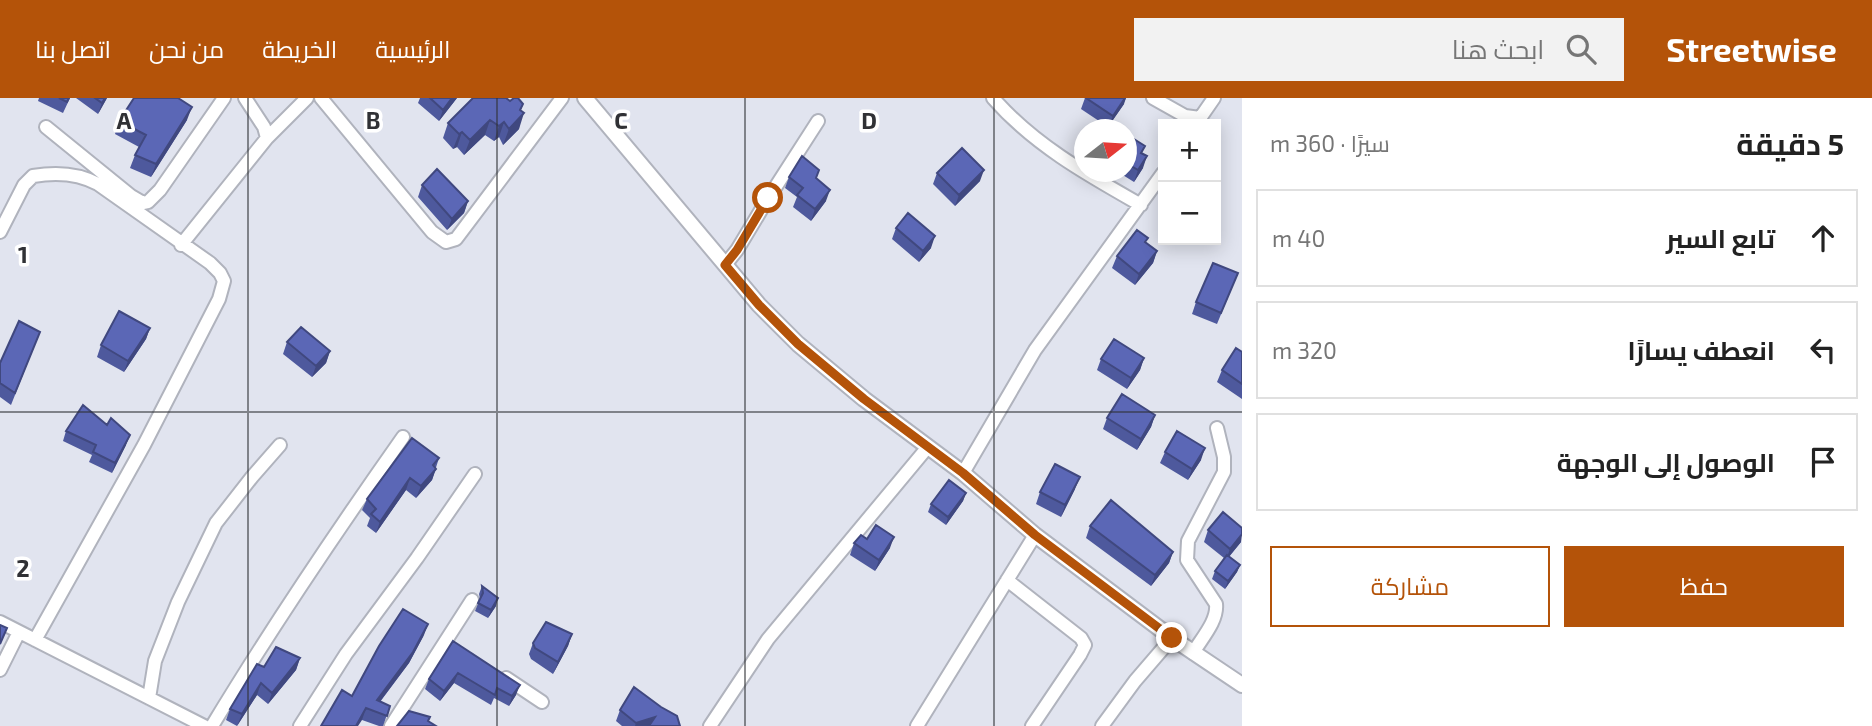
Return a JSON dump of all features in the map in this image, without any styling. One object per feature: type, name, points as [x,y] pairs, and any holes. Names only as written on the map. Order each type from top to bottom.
[{"type":"street","points":[[46,128],[143,203],[148,202],[160,190],[224,98]]},
{"type":"street","points":[[245,98],[264,127],[267,138]]},
{"type":"street","points":[[181,245],[267,138],[307,98]]},
{"type":"street","points":[[321,98],[432,232],[446,242],[456,239],[562,98]]},
{"type":"street","points":[[585,98],[759,305],[798,344],[864,399],[963,473],[1035,535],[1172,638],[1242,685]]},
{"type":"street","points":[[993,98],[1032,136],[1073,166],[1141,205]]},
{"type":"street","points":[[1153,98],[1193,119]]},
{"type":"street","points":[[1199,119],[1214,98]]},
{"type":"street","points":[[725,265],[818,121]]},
{"type":"street","points":[[0,232],[24,185],[33,176],[74,174],[98,184],[210,263],[220,273],[223,281],[219,299],[144,445],[35,640]]},
{"type":"street","points":[[963,473],[1035,350],[1158,180]]},
{"type":"street","points":[[1193,653],[1217,611],[1216,604],[1190,567],[1185,551],[1224,472],[1224,457],[1217,428]]},
{"type":"street","points":[[212,726],[313,565],[403,437]]},
{"type":"street","points":[[149,698],[155,661],[178,602],[216,523],[280,445]]},
{"type":"street","points":[[710,726],[768,639],[927,448]]},
{"type":"street","points":[[300,726],[346,654],[475,474]]},
{"type":"street","points":[[917,726],[1035,535]]},
{"type":"street","points":[[1007,580],[1081,638],[1085,645],[1032,726]]},
{"type":"street","points":[[391,726],[453,642],[472,600]]},
{"type":"street","points":[[0,622],[204,726]]},
{"type":"street","points":[[0,670],[19,632]]},
{"type":"street","points":[[1102,726],[1135,681],[1172,638]]},
{"type":"street","points":[[500,674],[542,702]]},
{"type":"building","points":[[134,98],[178,98],[192,107],[156,164],[135,155],[146,135],[119,121]]},
{"type":"building","points":[[430,98],[452,98],[443,110]]},
{"type":"building","points":[[473,98],[506,98],[510,101],[518,98],[523,104],[520,110],[524,113],[509,129],[504,122],[499,126],[490,120],[470,140],[448,123]]},
{"type":"building","points":[[1086,98],[1125,98],[1113,116]]},
{"type":"building","points":[[1137,141],[1145,146],[1141,153],[1147,156],[1138,170]]},
{"type":"building","points":[[962,148],[984,170],[959,195],[937,173]]},
{"type":"building","points":[[802,156],[819,170],[816,178],[830,190],[815,209],[797,195],[803,188],[789,177]]},
{"type":"building","points":[[437,169],[468,201],[452,219],[422,185]]},
{"type":"building","points":[[908,213],[935,236],[923,251],[896,228]]},
{"type":"building","points":[[1137,230],[1148,238],[1145,242],[1157,251],[1139,274],[1117,256]]},
{"type":"building","points":[[1213,263],[1238,273],[1221,313],[1196,302]]},
{"type":"building","points":[[119,311],[150,328],[128,361],[101,345]]},
{"type":"building","points":[[19,321],[40,332],[15,393],[0,383],[0,363]]},
{"type":"building","points":[[301,327],[330,351],[316,366],[287,342]]},
{"type":"building","points":[[1114,339],[1144,358],[1131,378],[1101,359]]},
{"type":"building","points":[[1236,348],[1242,352],[1242,384],[1222,370]]},
{"type":"building","points":[[1122,394],[1155,415],[1141,439],[1107,418]]},
{"type":"building","points":[[83,405],[107,425],[111,418],[130,435],[115,463],[93,452],[96,445],[66,431]]},
{"type":"building","points":[[1177,431],[1205,448],[1192,469],[1165,452]]},
{"type":"building","points":[[412,438],[439,458],[433,465],[436,469],[421,486],[410,478],[380,522],[371,514],[376,509],[367,499]]},
{"type":"building","points":[[1055,464],[1080,477],[1065,505],[1040,492]]},
{"type":"building","points":[[949,480],[966,493],[948,517],[931,504]]},
{"type":"building","points":[[1111,500],[1173,552],[1155,575],[1090,526]]},
{"type":"building","points":[[1223,512],[1242,528],[1242,534],[1230,549],[1208,530]]},
{"type":"building","points":[[876,525],[894,537],[879,560],[854,543],[861,535],[867,539]]},
{"type":"building","points":[[1227,555],[1240,565],[1228,581],[1215,571]]},
{"type":"building","points":[[482,586],[498,598],[491,610],[478,603],[483,593]]},
{"type":"building","points":[[403,609],[428,624],[413,652],[377,700],[390,706],[387,716],[366,708],[356,726],[321,726],[342,690],[352,696]]},
{"type":"building","points":[[546,622],[572,634],[558,662],[535,648],[533,643]]},
{"type":"building","points":[[0,625],[7,628],[0,644]]},
{"type":"building","points":[[453,641],[520,685],[512,696],[497,688],[495,695],[458,673],[444,691],[429,679]]},
{"type":"building","points":[[276,647],[300,658],[272,693],[261,683],[242,714],[230,709],[257,664],[264,667]]},
{"type":"building","points":[[634,687],[677,716],[680,726],[649,726],[655,717],[636,723],[620,710]]},
{"type":"building","points":[[409,711],[430,717],[428,721],[436,726],[397,726]]},
{"type":"route","points":[[768,198],[725,265],[759,305],[798,344],[864,399],[963,473],[1035,535],[1172,638]]}]
